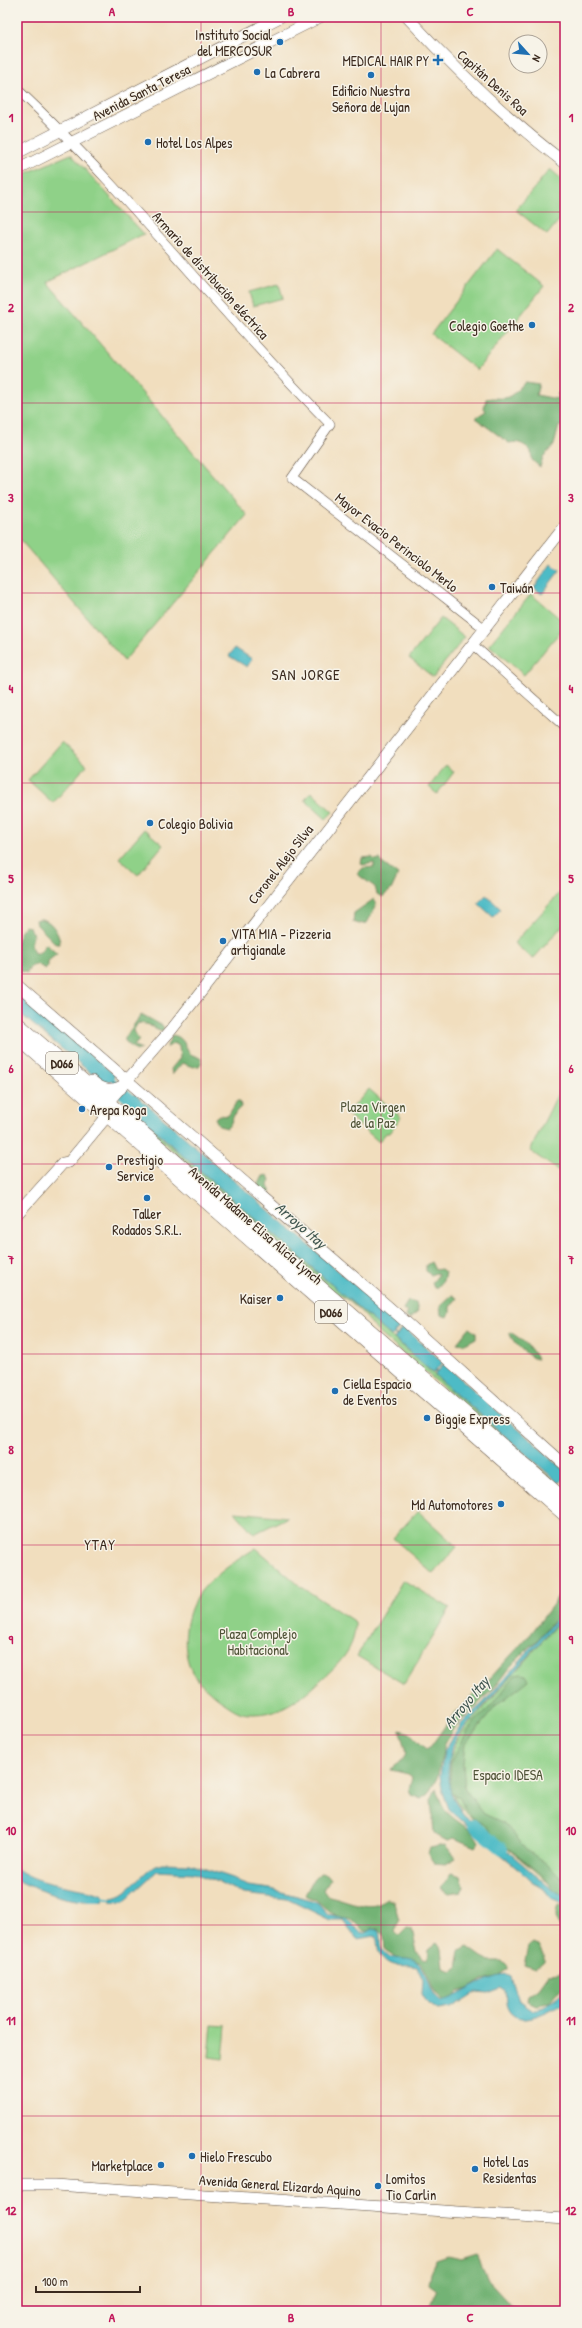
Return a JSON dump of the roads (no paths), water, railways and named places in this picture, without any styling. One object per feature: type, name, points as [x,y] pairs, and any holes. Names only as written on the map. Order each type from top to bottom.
[{"type":"highway","name":"Avenida Madame Elisa Alicia Lynch","points":[[17,1023],[62,1063],[116,1093],[565,1515]]},
{"type":"highway","name":"Avenida Madame Elisa Alicia Lynch","points":[[17,1037],[116,1093],[565,1500]]},
{"type":"main road","name":"Avenida Santa Teresa","points":[[17,153],[280,17]]},
{"type":"main road","name":"Avenida Santa Teresa","points":[[17,170],[320,17]]},
{"type":"main road","name":"Capitán Denis Roa","points":[[407,17],[448,62],[489,101],[565,163]]},
{"type":"main road","name":"Coronel Alejo Silva","points":[[17,1214],[63,1163],[69,1162],[104,1120],[116,1093],[176,1023],[565,526]]},
{"type":"main road","points":[[17,985],[116,1093],[406,1322],[565,1465]]},
{"type":"main road","name":"Avenida General Elizardo Aquino","points":[[17,2185],[55,2184],[565,2219]]},
{"type":"street","name":"Armario de distribución eléctrica","points":[[17,89],[60,130],[235,323],[330,424],[292,478]]},
{"type":"street","name":"Mayor Evacio Perinciolo Merlo","points":[[292,478],[484,629]]},
{"type":"street","points":[[472,644],[565,727]]},
{"type":"water","points":[[551,564],[560,570],[542,594],[534,588]]},
{"type":"water","points":[[235,648],[252,659],[247,667],[229,656]]},
{"type":"water","points":[[486,895],[501,909],[493,917],[478,903]]},
{"type":"water","points":[[17,992],[115,1075],[106,1086],[17,1011]]},
{"type":"water","points":[[135,1094],[401,1325],[394,1333],[396,1336],[394,1334],[391,1336],[182,1155],[127,1104]]},
{"type":"water","points":[[403,1327],[443,1362],[435,1371],[437,1372],[444,1364],[565,1470],[565,1476],[559,1483],[435,1375],[436,1372],[433,1373],[394,1338]]},
{"type":"water","points":[[565,1609],[565,1614],[457,1736],[451,1750],[448,1772],[451,1794],[464,1816],[487,1833],[482,1839],[449,1809],[442,1789],[440,1775],[444,1751],[462,1723],[483,1703]]},
{"type":"water","points":[[491,1837],[547,1885],[565,1897],[565,1904],[551,1898],[544,1889],[530,1880],[487,1843]]},
{"type":"water","points":[[162,1863],[190,1864],[233,1878],[248,1886],[270,1889],[312,1900],[318,1903],[328,1914],[347,1919],[360,1932],[364,1933],[373,1928],[378,1929],[382,1950],[391,1957],[412,1960],[420,1965],[426,1974],[434,1994],[442,2001],[458,1995],[487,1980],[505,1975],[511,1977],[519,2001],[532,2010],[545,2007],[565,1991],[565,2001],[543,2013],[526,2018],[518,2017],[512,2014],[507,2007],[505,1991],[501,1988],[488,1993],[476,1992],[451,2008],[439,2010],[428,2004],[422,1994],[423,1980],[417,1967],[392,1965],[388,1963],[379,1952],[375,1936],[357,1939],[343,1920],[330,1920],[287,1899],[243,1894],[221,1883],[194,1873],[157,1871],[124,1901],[111,1902],[111,1897],[125,1892],[148,1870]]},
{"type":"water","points":[[17,1869],[38,1880],[103,1895],[102,1901],[81,1901],[70,1899],[36,1889],[17,1880]]},
{"type":"waterway","name":"Arroyo Itay","points":[[98,1072],[142,1109]]},
{"type":"waterway","name":"Arroyo Itay","points":[[473,1825],[502,1849]]},
{"type":"waterway","points":[[100,1897],[114,1899]]},
{"type":"place","name":"Instituto Social del MERCOSUR","points":[[280,42]]},
{"type":"place","name":"MEDICAL HAIR PY","points":[[438,60]]},
{"type":"place","name":"La Cabrera","points":[[257,72]]},
{"type":"place","name":"Edificio Nuestra Señora de Lujan","points":[[371,75]]},
{"type":"place","name":"Hotel Los Alpes","points":[[148,142]]},
{"type":"place","name":"Colegio Goethe","points":[[532,325]]},
{"type":"place","name":"Taiwán","points":[[492,587]]},
{"type":"place","name":"Colegio Bolivia","points":[[150,823]]},
{"type":"place","name":"VITA MIA - Pizzeria artigianale","points":[[223,941]]},
{"type":"place","name":"Arepa Roga","points":[[82,1109]]},
{"type":"place","name":"Prestigio Service","points":[[109,1167]]},
{"type":"place","name":"Taller Rodados S.R.L.","points":[[147,1198]]},
{"type":"place","name":"Kaiser","points":[[280,1298]]},
{"type":"place","name":"Ciella Espacio de Eventos","points":[[335,1391]]},
{"type":"place","name":"Biggie Express","points":[[427,1418]]},
{"type":"place","name":"Md Automotores","points":[[501,1504]]},
{"type":"place","name":"Hielo Frescubo","points":[[192,2156]]},
{"type":"place","name":"Marketplace","points":[[161,2165]]},
{"type":"place","name":"Hotel Las Residentas","points":[[475,2169]]},
{"type":"place","name":"Lomitos Tio Carlin","points":[[378,2186]]},
{"type":"district","name":"SAN JORGE","points":[[306,674]]},
{"type":"district","name":"YTAY","points":[[100,1544]]},
{"type":"park label","name":"Plaza Virgen de la Paz","points":[[373,1114]]},
{"type":"park label","name":"Plaza Complejo Habitacional","points":[[258,1642]]},
{"type":"park label","name":"Espacio IDESA","points":[[508,1774]]}]
